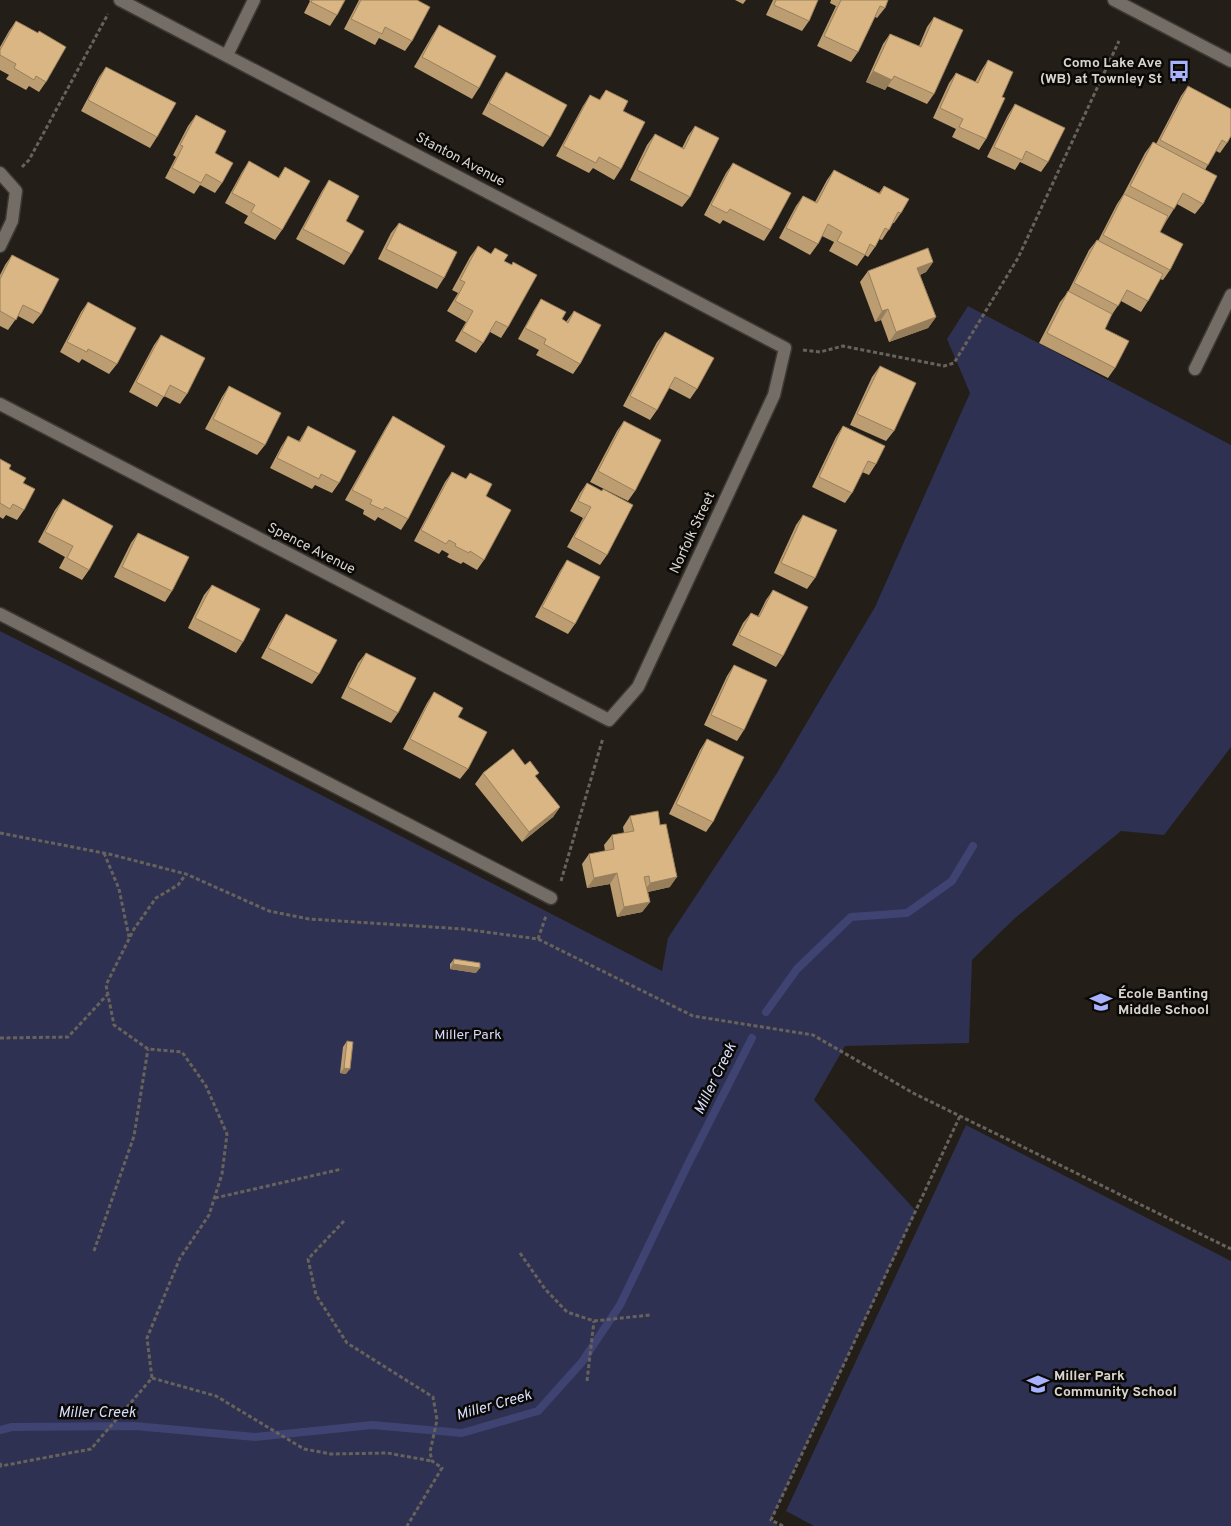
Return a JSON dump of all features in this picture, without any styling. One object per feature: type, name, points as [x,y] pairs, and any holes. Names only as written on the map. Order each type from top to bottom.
[{"type":"street","points":[[227,55],[254,0]]},
{"type":"street","points":[[1114,0],[1231,61]]},
{"type":"street","name":"Stanton Avenue","points":[[115,4],[227,55],[785,348]]},
{"type":"street","points":[[0,246],[12,221],[16,191],[4,178]]},
{"type":"street","points":[[1195,370],[1231,296]]},
{"type":"street","name":"Norfolk Street","points":[[609,720],[638,687],[774,395],[785,348]]},
{"type":"street","name":"Spence Avenue","points":[[0,404],[609,720]]},
{"type":"street","points":[[0,614],[551,898]]},
{"type":"path","points":[[4,178],[29,160],[115,4]]},
{"type":"path","points":[[785,348],[820,352],[843,346],[944,366],[954,362],[1018,258],[1119,41]]},
{"type":"path","points":[[538,939],[551,898],[559,887],[609,720]]},
{"type":"path","points":[[0,833],[104,853],[186,874],[269,911],[287,916],[463,929],[538,939],[693,1016],[813,1035],[915,1094],[1231,1249]]},
{"type":"path","points":[[104,853],[119,889],[129,938]]},
{"type":"path","points":[[0,1463],[1,1466],[91,1449],[152,1378],[147,1338],[180,1258],[209,1216],[222,1174],[227,1134],[206,1086],[182,1052],[148,1049],[114,1025],[106,985],[129,938],[156,898],[178,885],[186,874]]},
{"type":"path","points":[[0,1038],[68,1037],[108,994]]},
{"type":"path","points":[[94,1251],[134,1136],[148,1049]]},
{"type":"path","points":[[783,1526],[771,1520],[960,1116]]},
{"type":"path","points":[[214,1198],[342,1169]]},
{"type":"path","points":[[344,1221],[308,1259],[316,1296],[347,1343],[433,1397],[438,1420],[430,1452],[432,1461]]},
{"type":"path","points":[[520,1253],[545,1288],[567,1312],[594,1321],[650,1315]]},
{"type":"path","points":[[587,1381],[594,1321]]},
{"type":"path","points":[[152,1378],[216,1396],[304,1450],[331,1454],[387,1453],[432,1461],[442,1468],[407,1526]]},
{"type":"green space","name":"Miller Park","points":[[968,306],[1231,445],[1231,747],[1164,835],[1121,831],[1014,919],[972,960],[969,1043],[845,1046],[814,1100],[916,1211],[771,1520],[778,1526],[0,1526],[0,631],[662,971],[668,938],[777,773],[875,607],[970,393],[947,339]]},
{"type":"green space","name":"Miller Park Community School","points":[[966,1125],[1231,1261],[1231,1526],[814,1526],[786,1511]]},
{"type":"building","points":[[312,0],[345,0],[337,15],[311,2]]},
{"type":"building","points":[[361,0],[417,0],[430,7],[412,41],[385,27],[382,34],[351,19]]},
{"type":"building","points":[[776,0],[818,0],[809,21],[774,5]]},
{"type":"building","points":[[841,0],[888,0],[885,8],[880,6],[858,52],[824,36]]},
{"type":"building","points":[[934,17],[963,30],[934,94],[894,76],[892,80],[873,71],[890,34],[921,47]]},
{"type":"building","points":[[16,21],[38,33],[39,31],[66,47],[46,82],[36,76],[34,80],[14,68],[16,64],[0,55],[0,50]]},
{"type":"building","points":[[439,25],[496,56],[479,88],[422,57]]},
{"type":"building","points":[[988,60],[1013,72],[1002,97],[1005,98],[986,139],[959,127],[963,119],[940,108],[956,73],[978,83]]},
{"type":"building","points":[[106,67],[176,103],[157,137],[88,100]]},
{"type":"building","points":[[506,72],[567,105],[550,137],[489,103]]},
{"type":"building","points":[[1188,86],[1231,109],[1231,136],[1227,143],[1222,140],[1208,165],[1160,140]]},
{"type":"building","points":[[606,90],[628,101],[623,111],[645,122],[621,169],[599,157],[596,163],[563,146],[590,95],[600,100]]},
{"type":"building","points":[[1015,104],[1065,128],[1048,162],[1026,151],[1022,160],[994,147]]},
{"type":"building","points":[[196,115],[226,131],[215,153],[233,163],[222,183],[206,174],[201,183],[172,168],[183,146],[180,145]]},
{"type":"building","points":[[695,126],[719,138],[690,197],[637,170],[655,134],[684,149]]},
{"type":"building","points":[[1153,142],[1217,176],[1203,204],[1183,193],[1174,209],[1130,186]]},
{"type":"building","points":[[249,161],[279,178],[285,167],[310,181],[282,230],[251,212],[255,205],[232,193]]},
{"type":"building","points":[[733,163],[791,193],[771,230],[730,209],[727,213],[711,205]]},
{"type":"building","points":[[834,170],[880,194],[884,186],[909,199],[901,213],[898,212],[889,230],[885,228],[875,247],[870,244],[865,255],[837,241],[842,232],[828,224],[818,244],[786,228],[803,196],[817,203]]},
{"type":"building","points":[[329,180],[359,196],[346,221],[364,231],[351,254],[303,229]]},
{"type":"building","points":[[1124,194],[1168,216],[1160,232],[1183,244],[1170,270],[1103,235]]},
{"type":"building","points":[[399,223],[457,252],[444,278],[386,249]]},
{"type":"building","points":[[1097,240],[1163,274],[1148,301],[1127,290],[1118,306],[1074,283]]},
{"type":"building","points":[[478,246],[491,254],[495,248],[508,255],[504,261],[512,265],[513,262],[537,275],[508,327],[496,321],[483,343],[462,331],[473,311],[455,301],[465,282],[460,280]]},
{"type":"building","points":[[928,248],[933,262],[917,268],[936,317],[896,332],[888,309],[882,311],[868,271]]},
{"type":"building","points":[[12,255],[59,279],[41,314],[23,305],[16,320],[0,311],[0,279]]},
{"type":"building","points":[[1068,291],[1112,314],[1105,329],[1129,341],[1115,368],[1047,333]]},
{"type":"building","points":[[541,299],[566,312],[562,319],[568,323],[574,311],[601,325],[580,364],[544,344],[546,339],[525,328]]},
{"type":"building","points":[[88,302],[136,328],[117,364],[88,349],[87,352],[67,342]]},
{"type":"building","points":[[665,332],[714,358],[697,389],[675,377],[657,410],[630,396]]},
{"type":"building","points":[[161,335],[205,358],[187,394],[170,385],[164,397],[136,382]]},
{"type":"building","points":[[880,366],[916,383],[894,431],[857,414]]},
{"type":"building","points":[[229,386],[281,413],[265,445],[213,419]]},
{"type":"building","points":[[393,416],[445,446],[408,519],[385,507],[383,510],[370,504],[372,500],[352,490]]},
{"type":"building","points":[[624,421],[661,440],[635,491],[598,471]]},
{"type":"building","points":[[308,426],[356,451],[339,483],[321,474],[319,479],[277,458],[288,436],[300,442]]},
{"type":"building","points":[[843,426],[885,446],[876,464],[868,461],[852,493],[819,477]]},
{"type":"building","points":[[0,459],[11,465],[9,469],[26,478],[23,483],[35,489],[24,510],[13,504],[10,509],[0,503]]},
{"type":"building","points":[[452,472],[466,479],[470,473],[492,484],[486,496],[511,510],[484,560],[470,551],[469,553],[455,546],[456,544],[449,540],[446,544],[421,530]]},
{"type":"building","points":[[587,483],[633,505],[607,555],[574,537],[591,507],[578,501]]},
{"type":"building","points":[[63,499],[113,526],[89,570],[67,558],[73,546],[45,532]]},
{"type":"building","points":[[803,515],[837,530],[815,578],[781,563]]},
{"type":"building","points":[[138,533],[189,557],[172,591],[122,567]]},
{"type":"building","points":[[567,560],[600,577],[575,624],[542,607]]},
{"type":"building","points":[[212,585],[260,609],[243,642],[195,618]]},
{"type":"building","points":[[773,590],[808,607],[783,656],[739,635],[751,613],[759,617]]},
{"type":"building","points":[[286,614],[337,640],[319,674],[268,648]]},
{"type":"building","points":[[366,653],[416,678],[398,713],[348,687]]},
{"type":"building","points":[[734,665],[767,680],[744,730],[711,715]]},
{"type":"building","points":[[434,692],[463,708],[458,717],[487,732],[468,769],[410,739]]},
{"type":"building","points":[[707,739],[744,757],[713,822],[676,804]]},
{"type":"building","points":[[513,749],[525,765],[530,761],[539,773],[535,776],[560,807],[529,832],[483,773]]},
{"type":"building","points":[[658,811],[660,825],[666,824],[677,877],[650,883],[649,876],[644,877],[650,902],[624,907],[617,873],[594,878],[589,854],[614,849],[612,835],[634,831],[630,816]]},
{"type":"building","points":[[454,959],[480,963],[480,968],[453,964]]},
{"type":"building","points":[[347,1041],[353,1042],[350,1069],[344,1068]]},
{"type":"waterway","name":"Miller Creek","points":[[766,1012],[797,969],[851,917],[907,913],[952,881],[973,846]]},
{"type":"waterway","name":"Miller Creek","points":[[0,1430],[12,1427],[135,1426],[255,1437],[372,1425],[462,1433],[538,1411],[582,1362],[620,1305],[688,1164],[752,1038]]},
{"type":"place","name":"Como Lake Ave (WB) at Townley St","points":[[1179,71]]},
{"type":"place","name":"École Banting Middle School","points":[[1101,1002]]},
{"type":"place","name":"Miller Park Community School","points":[[1038,1384]]}]
